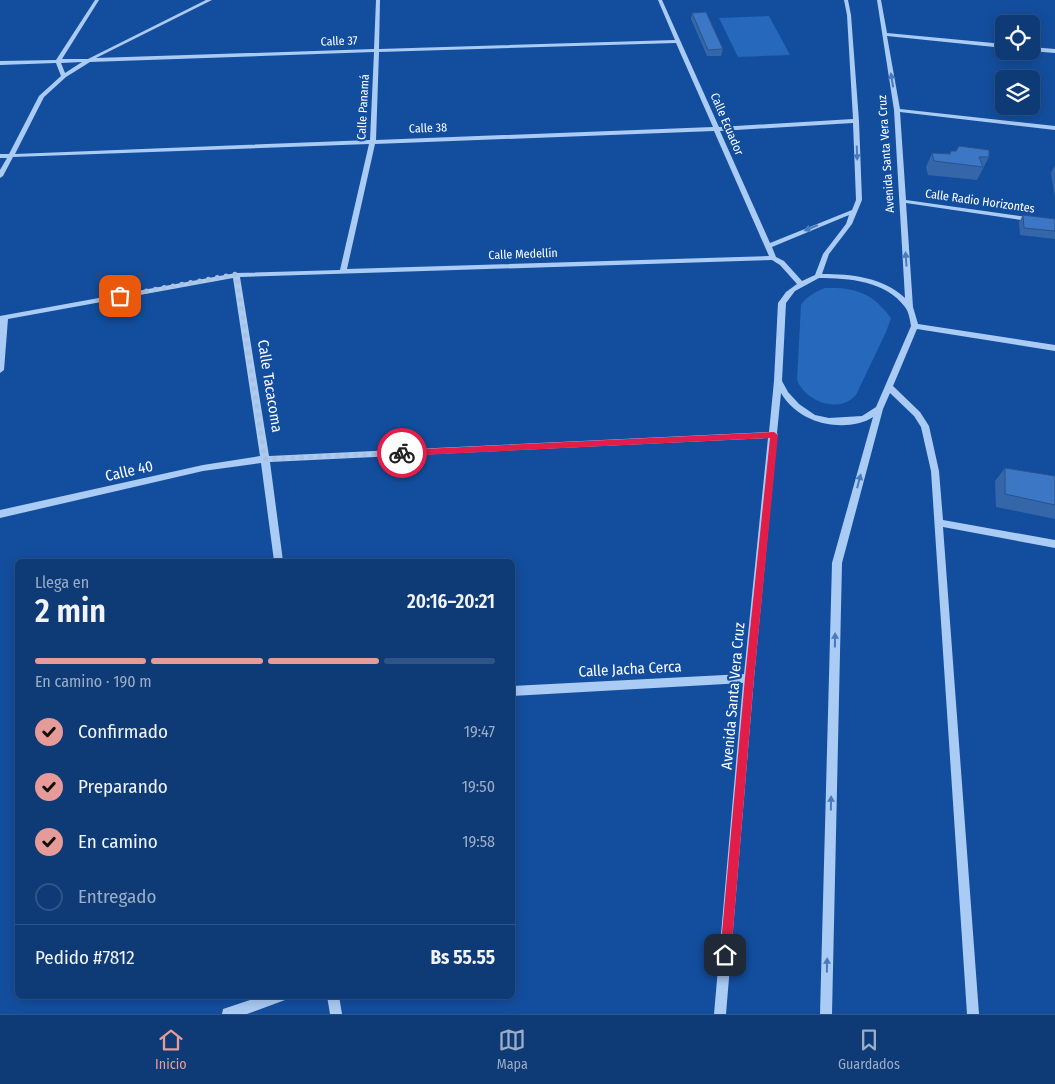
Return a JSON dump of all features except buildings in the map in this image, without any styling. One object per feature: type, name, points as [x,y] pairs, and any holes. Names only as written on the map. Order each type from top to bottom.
[{"type":"street","points":[[64,76],[58,61],[98,0]]},
{"type":"street","points":[[0,176],[42,96],[64,76],[87,61],[210,0]]},
{"type":"street","name":"Calle Panamá","points":[[343,271],[373,141],[378,0]]},
{"type":"street","name":"Calle Ecuador","points":[[660,0],[773,258]]},
{"type":"street","name":"Avenida Santa Vera Cruz","points":[[818,276],[826,254],[849,224],[859,200],[856,121],[849,15],[846,0]]},
{"type":"street","name":"Avenida Santa Vera Cruz","points":[[879,0],[897,110],[909,308]]},
{"type":"street","points":[[885,34],[995,45]]},
{"type":"street","name":"Calle 37","points":[[0,62],[87,61],[679,41]]},
{"type":"street","points":[[1040,49],[1055,51]]},
{"type":"street","points":[[897,110],[1055,128]]},
{"type":"street","name":"Calle 38","points":[[0,156],[717,129],[856,121]]},
{"type":"street","name":"Calle Radio Horizontes","points":[[902,201],[1055,223]]},
{"type":"street","points":[[768,246],[854,211]]},
{"type":"street","points":[[773,258],[782,263],[801,284]]},
{"type":"street","name":"Calle Medellín","points":[[2,318],[236,274],[773,258]]},
{"type":"street","name":"Calle Tacacoma","points":[[236,274],[279,559]]},
{"type":"street","points":[[826,1014],[837,563],[879,409],[915,326],[909,308],[892,292],[868,280],[818,276],[788,293],[782,303],[778,381],[785,394],[796,406],[813,417],[828,421],[850,421],[864,418],[879,409]]},
{"type":"street","points":[[0,370],[2,318]]},
{"type":"street","points":[[915,326],[1055,348]]},
{"type":"street","name":"Avenida Santa Vera Cruz","points":[[720,1014],[749,678],[778,381]]},
{"type":"street","points":[[889,386],[917,414],[925,426],[935,471],[973,1014]]},
{"type":"street","name":"Calle 40","points":[[0,514],[203,468],[265,459],[774,435]]},
{"type":"street","points":[[940,523],[1055,544]]},
{"type":"street","name":"Calle Jacha Cerca","points":[[515,690],[749,678]]},
{"type":"street","points":[[228,1014],[272,999]]},
{"type":"street","points":[[334,999],[336,1014]]},
{"type":"shaded area","points":[[769,16],[790,55],[738,57],[719,18]]},
{"type":"shaded area","points":[[825,288],[854,290],[862,293],[884,309],[891,318],[856,395],[849,401],[841,404],[824,403],[815,399],[801,388],[797,380],[801,305],[806,299]]},
{"type":"way so far","points":[[120,296],[236,274],[265,459],[402,453]]},
{"type":"route","points":[[402,453],[774,435],[749,678],[725,955]]}]
